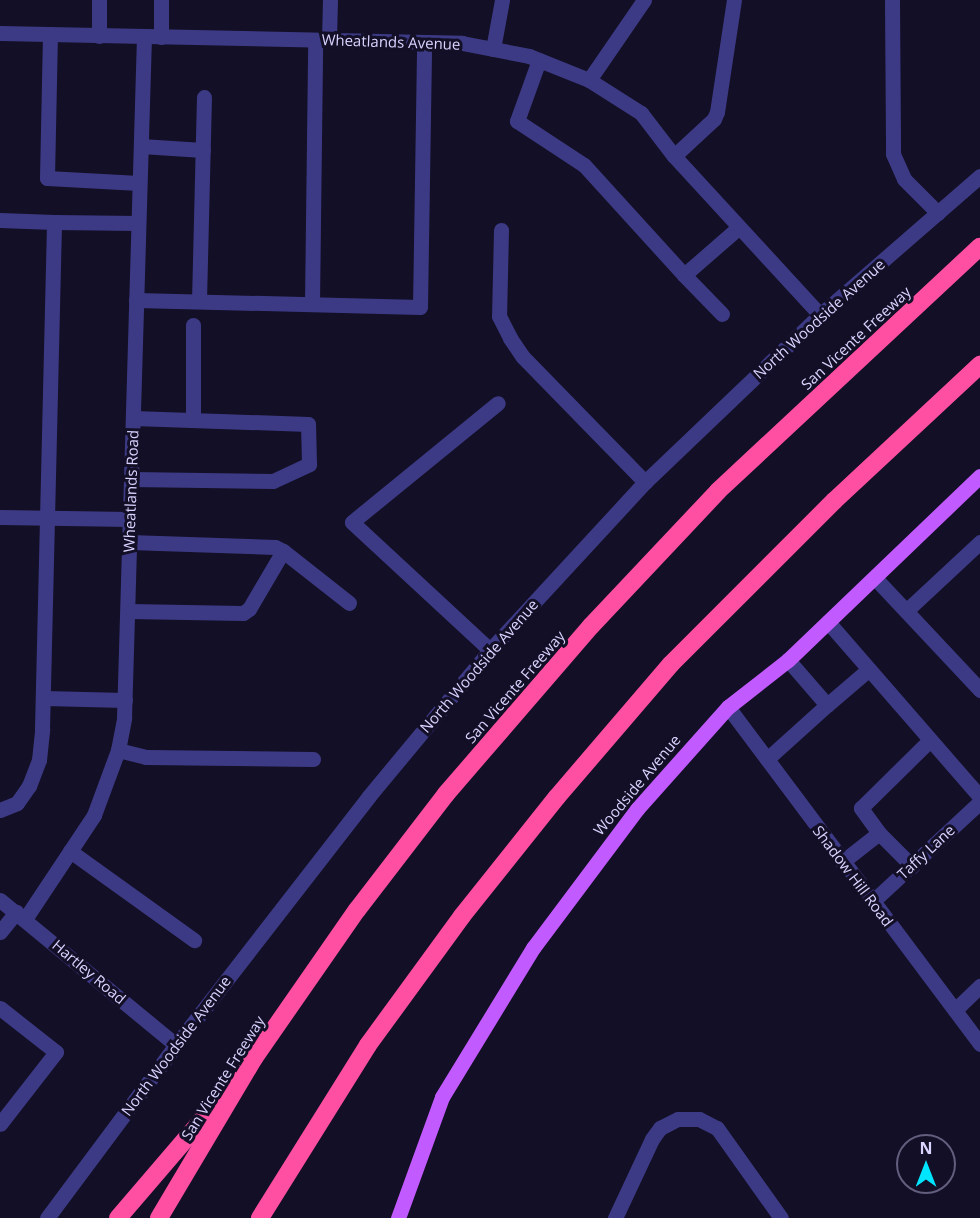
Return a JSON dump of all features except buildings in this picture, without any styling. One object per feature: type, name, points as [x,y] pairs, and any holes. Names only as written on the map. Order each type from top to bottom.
[{"type":"highway","name":"San Vicente Freeway","points":[[159,1218],[254,1058],[357,910],[446,794],[591,626],[718,491],[980,247]]},
{"type":"highway","points":[[260,1218],[368,1045],[462,916],[557,797],[670,664],[834,501],[980,365]]},
{"type":"highway","points":[[118,1218],[254,1058]]},
{"type":"highway","points":[[272,1218],[293,1163]]},
{"type":"main road","name":"Woodside Avenue","points":[[398,1218],[442,1097],[533,948],[637,808],[728,707],[788,660],[980,476]]},
{"type":"street","points":[[99,0],[99,36]]},
{"type":"street","points":[[161,0],[161,37]]},
{"type":"street","points":[[312,304],[322,40],[330,0]]},
{"type":"street","points":[[493,49],[502,0]]},
{"type":"street","points":[[589,80],[644,0]]},
{"type":"street","points":[[674,156],[714,119],[717,112],[734,0]]},
{"type":"street","points":[[892,0],[893,154],[904,179],[938,213]]},
{"type":"street","name":"Wheatlands Avenue","points":[[0,33],[462,43],[539,60],[589,80],[641,113],[674,156],[820,315]]},
{"type":"street","points":[[50,34],[47,178],[139,183]]},
{"type":"street","name":"Wheatlands Road","points":[[0,932],[20,916],[70,852],[94,815],[118,750],[125,700],[144,37]]},
{"type":"street","points":[[136,300],[420,307],[424,42]]},
{"type":"street","points":[[539,60],[517,121],[584,165],[722,314]]},
{"type":"street","points":[[199,302],[204,97]]},
{"type":"street","points":[[141,146],[203,150]]},
{"type":"street","name":"North Woodside Avenue","points":[[47,1218],[176,1045],[369,796],[490,650],[645,482],[820,315],[980,176]]},
{"type":"street","points":[[0,220],[138,223]]},
{"type":"street","points":[[0,810],[17,803],[29,786],[39,760],[44,698],[54,222]]},
{"type":"street","points":[[684,275],[738,228]]},
{"type":"street","points":[[501,230],[499,316],[510,338],[523,357],[645,482]]},
{"type":"street","points":[[193,325],[193,420]]},
{"type":"street","points":[[490,650],[352,522],[498,403]]},
{"type":"street","points":[[131,479],[273,482],[309,464],[308,424],[133,418]]},
{"type":"street","points":[[0,517],[130,519]]},
{"type":"street","points":[[129,542],[275,547],[349,603]]},
{"type":"street","points":[[906,611],[980,542]]},
{"type":"street","points":[[128,611],[243,613],[249,609],[283,551]]},
{"type":"street","points":[[875,578],[980,690]]},
{"type":"street","points":[[828,622],[980,797]]},
{"type":"street","points":[[788,660],[827,705]]},
{"type":"street","points":[[767,759],[869,669]]},
{"type":"street","points":[[44,698],[125,700]]},
{"type":"street","name":"Shadow Hill Road","points":[[728,707],[980,1044]]},
{"type":"street","points":[[912,866],[879,833],[861,808],[930,740]]},
{"type":"street","points":[[118,750],[146,757],[313,759]]},
{"type":"street","name":"Taffy Lane","points":[[872,902],[980,802]]},
{"type":"street","points":[[842,862],[879,833]]},
{"type":"street","points":[[70,852],[194,940]]},
{"type":"street","name":"Hartley Road","points":[[0,900],[176,1045]]},
{"type":"street","points":[[955,1010],[980,986]]},
{"type":"street","points":[[0,1008],[56,1052],[0,1124]]},
{"type":"street","points":[[615,1218],[652,1138],[660,1128],[678,1119],[699,1119],[717,1128],[781,1218]]}]
